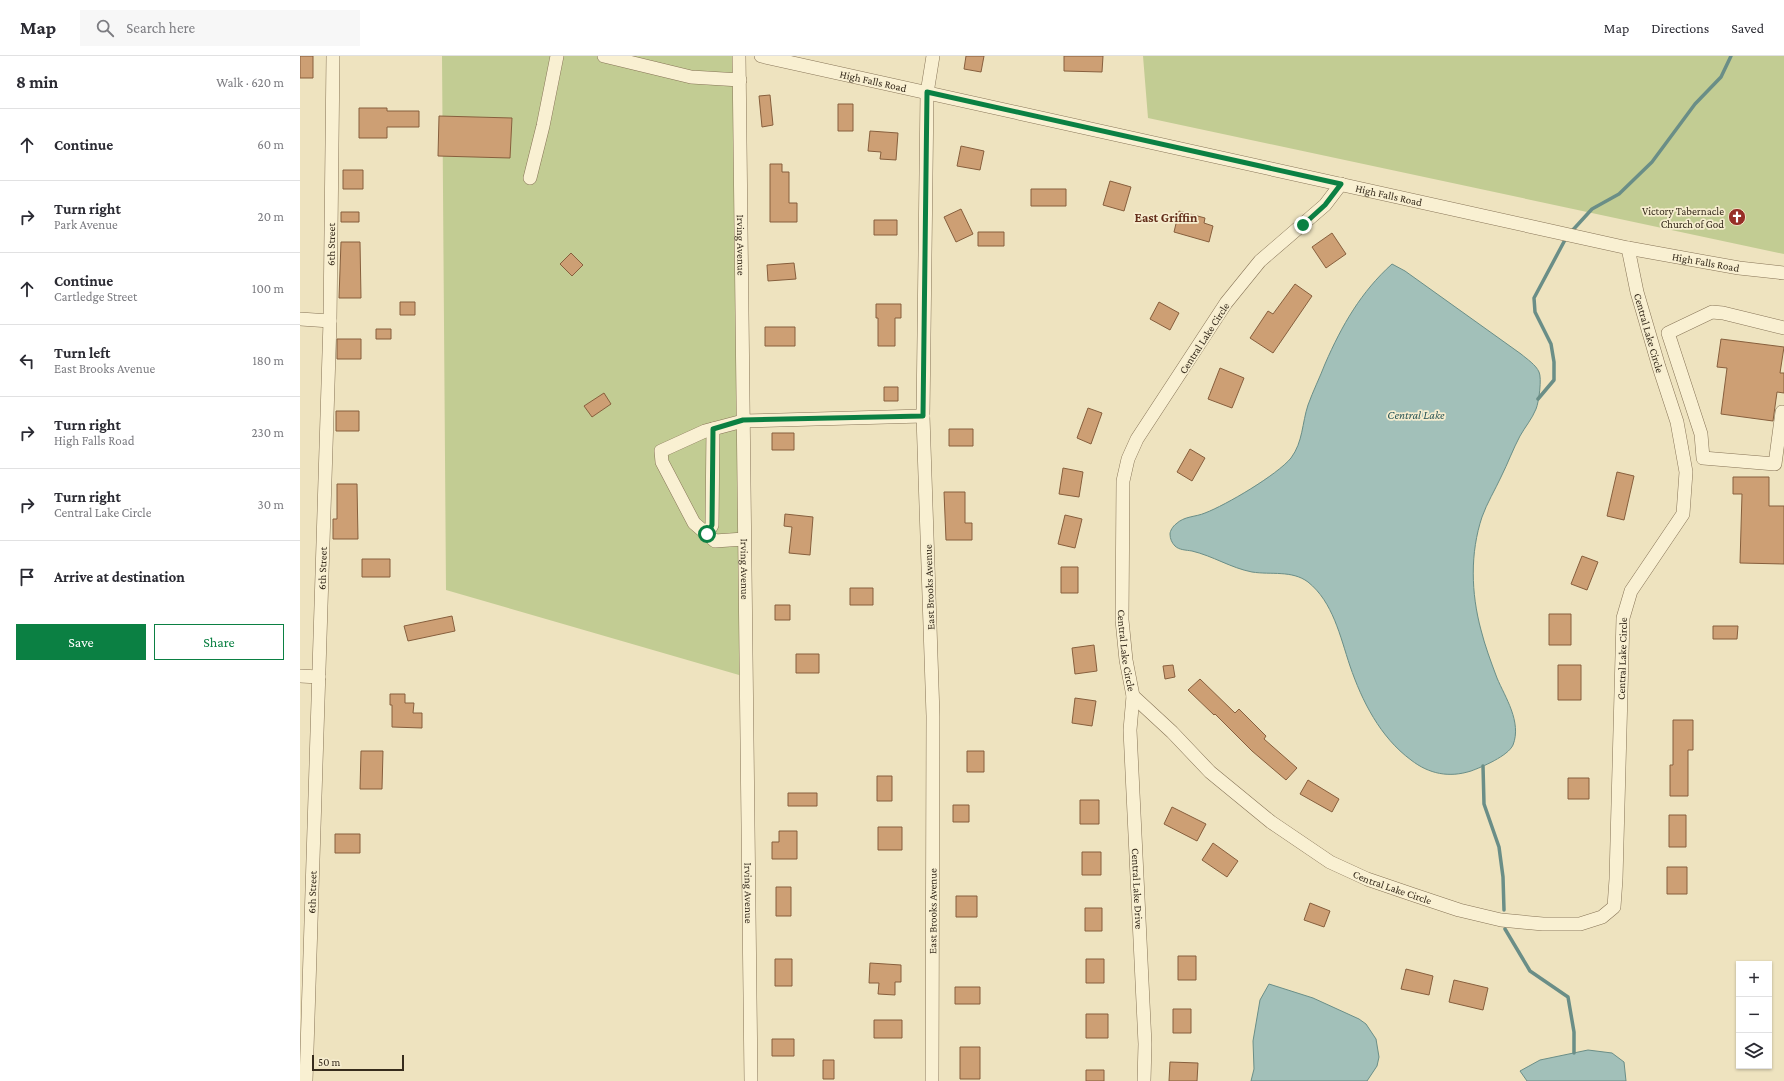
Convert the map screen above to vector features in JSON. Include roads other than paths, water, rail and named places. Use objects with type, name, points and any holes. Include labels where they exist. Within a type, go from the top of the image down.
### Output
[{"type":"street","name":"6th Street","points":[[306,1081],[330,321],[333,56]]},
{"type":"street","points":[[530,178],[543,126],[557,56]]},
{"type":"street","points":[[604,56],[691,77],[740,80]]},
{"type":"street","name":"Irving Avenue","points":[[739,56],[751,1081]]},
{"type":"street","name":"High Falls Road","points":[[761,56],[1628,248],[1740,268],[1784,273]]},
{"type":"street","name":"East Brooks Avenue","points":[[932,1081],[933,716],[923,416],[927,92],[933,56]]},
{"type":"street","name":"Central Lake Circle","points":[[1341,184],[1325,205],[1260,261],[1226,303],[1137,439],[1128,459],[1123,480],[1122,620],[1126,660],[1133,696],[1172,732],[1210,772],[1271,822],[1330,862],[1367,879],[1414,896],[1459,910],[1501,920],[1543,924],[1580,924],[1602,917],[1614,907],[1623,618],[1631,591],[1683,514],[1686,472],[1677,422],[1659,368],[1637,292],[1628,248]]},
{"type":"street","points":[[1703,458],[1701,434],[1668,332],[1712,312],[1723,313],[1784,328]]},
{"type":"street","points":[[300,319],[330,321]]},
{"type":"street","points":[[1684,461],[1703,458],[1775,464],[1782,412]]},
{"type":"street","points":[[744,539],[715,541],[694,523],[662,462],[661,451],[713,429],[743,420],[923,416]]},
{"type":"street","points":[[707,534],[712,525],[713,429]]},
{"type":"street","points":[[300,676],[319,677]]},
{"type":"street","name":"Central Lake Drive","points":[[1133,696],[1130,730],[1145,1044],[1144,1081]]},
{"type":"water","name":"Central Lake","points":[[1392,264],[1405,271],[1521,354],[1536,367],[1540,375],[1540,390],[1536,409],[1517,441],[1482,517],[1475,545],[1473,573],[1475,602],[1483,636],[1490,660],[1508,701],[1514,719],[1515,736],[1513,745],[1506,753],[1488,764],[1463,773],[1447,774],[1425,769],[1411,760],[1390,741],[1373,718],[1360,692],[1330,609],[1317,590],[1308,582],[1302,578],[1288,574],[1259,573],[1244,570],[1200,553],[1181,549],[1174,545],[1170,536],[1172,529],[1179,521],[1205,513],[1238,497],[1275,473],[1291,458],[1298,446],[1310,400],[1338,336],[1353,310],[1371,286]]},
{"type":"water","points":[[1269,984],[1313,998],[1359,1019],[1366,1024],[1376,1039],[1379,1057],[1377,1066],[1367,1081],[1251,1081],[1254,1069],[1253,1041],[1260,1000]]},
{"type":"water","points":[[1588,1050],[1612,1053],[1624,1062],[1626,1081],[1527,1081],[1520,1071],[1540,1060]]},
{"type":"waterway","points":[[1571,232],[1592,209],[1619,194],[1652,162],[1695,104],[1721,77],[1731,56]]},
{"type":"waterway","points":[[1538,399],[1554,380],[1554,362],[1551,344],[1535,312],[1534,298],[1566,238]]},
{"type":"waterway","points":[[1483,766],[1484,804],[1499,847],[1503,877],[1504,910]]},
{"type":"waterway","points":[[1505,929],[1530,971],[1568,997],[1574,1032],[1574,1053]]},
{"type":"place","name":"Victory Tabernacle Church of God","points":[[1737,217]]},
{"type":"district","name":"East Griffin","points":[[1166,217]]}]
